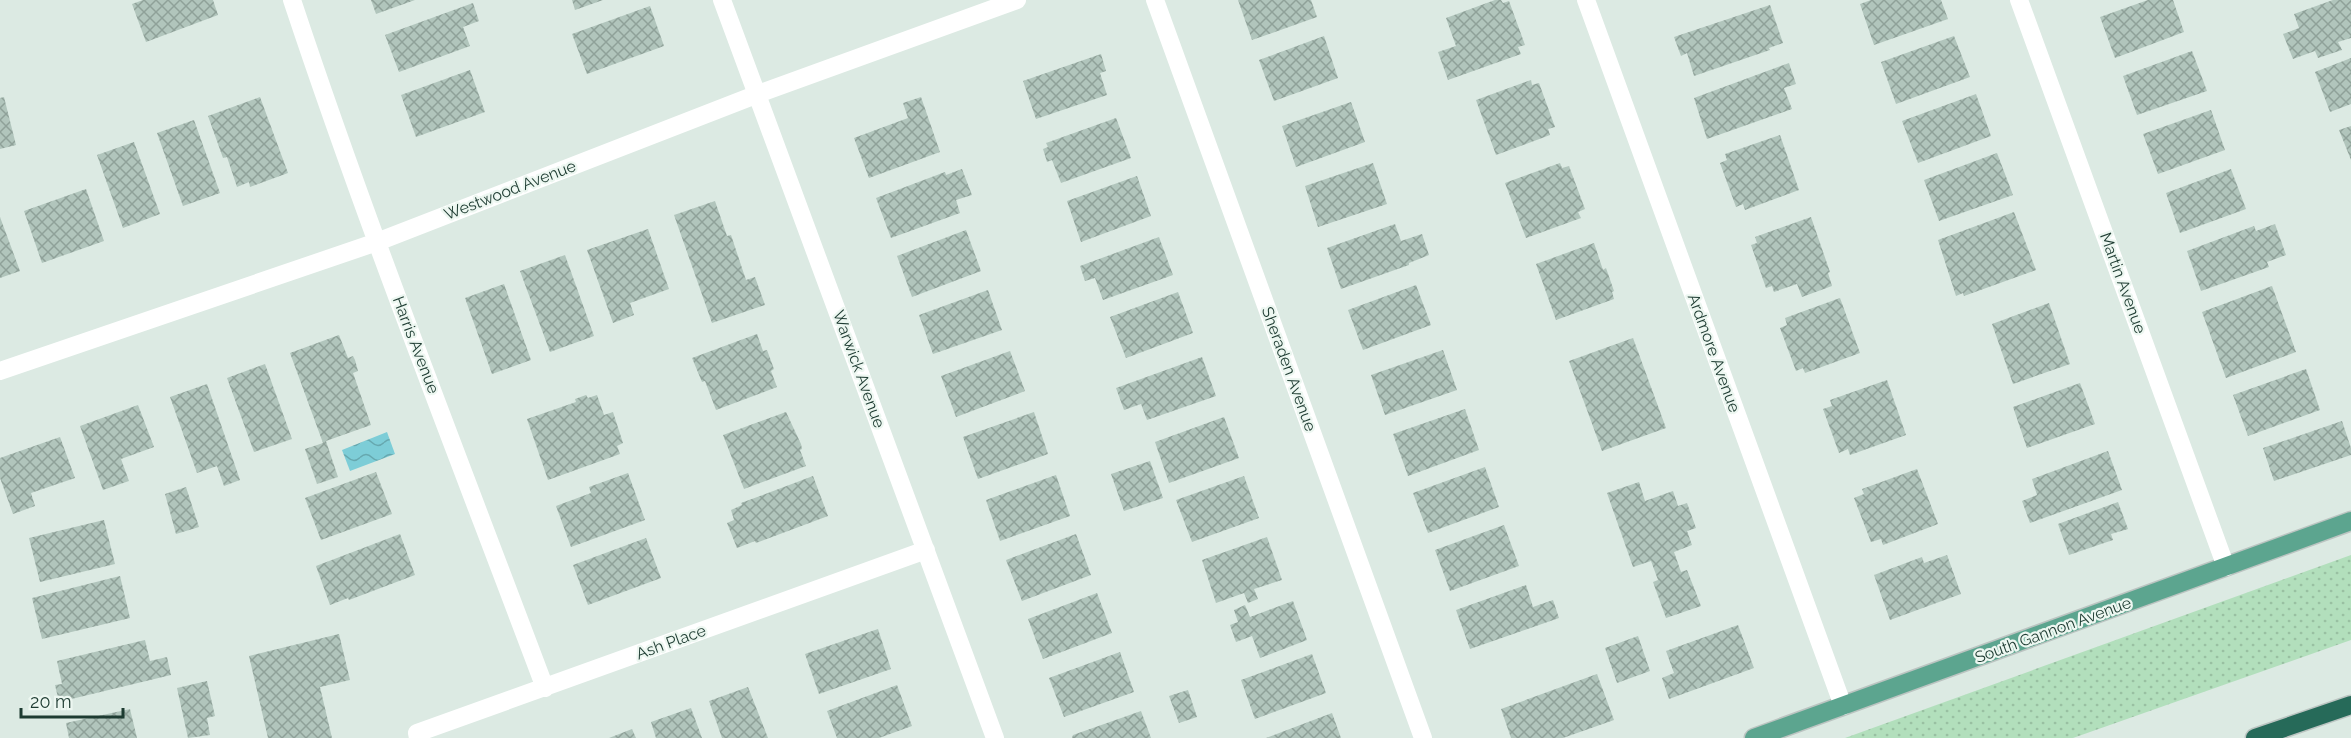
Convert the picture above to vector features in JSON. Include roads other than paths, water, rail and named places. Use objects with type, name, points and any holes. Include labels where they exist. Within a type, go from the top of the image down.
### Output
[{"type":"highway","points":[[2255,738],[2351,705]]},
{"type":"main road","name":"South Gannon Avenue","points":[[1754,738],[2351,521]]},
{"type":"street","name":"Harris Avenue","points":[[292,0],[319,82],[545,688]]},
{"type":"street","name":"Warwick Avenue","points":[[722,0],[995,738]]},
{"type":"street","name":"Westwood Avenue","points":[[0,371],[378,242],[758,94],[1017,0]]},
{"type":"street","name":"Sheraden Avenue","points":[[1155,0],[1423,738]]},
{"type":"street","name":"Ardmore Avenue","points":[[1586,0],[1843,706]]},
{"type":"street","name":"Martin Avenue","points":[[2019,0],[2226,567]]},
{"type":"street","name":"Ash Place","points":[[417,736],[926,550]]},
{"type":"water","points":[[387,432],[395,454],[350,471],[342,450]]}]
